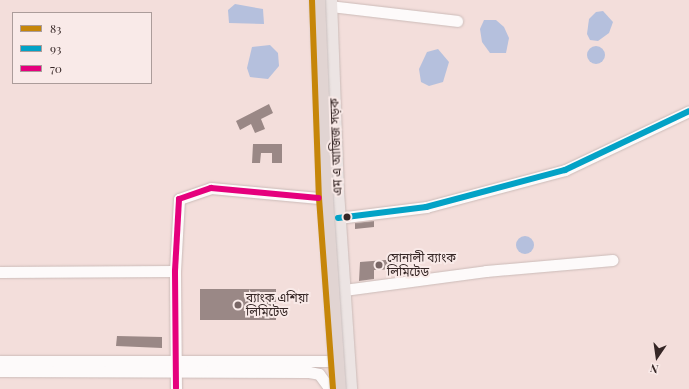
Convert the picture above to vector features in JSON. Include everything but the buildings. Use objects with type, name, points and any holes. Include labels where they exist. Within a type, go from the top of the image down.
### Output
[{"type":"highway","points":[[325,2],[325,200],[338,389]]},
{"type":"highway","points":[[325,2],[332,181],[346,389]]},
{"type":"main road","points":[[312,0],[319,198],[331,389]]},
{"type":"main road","name":"এম এ আজিজ সড়ক","points":[[325,2],[350,389]]},
{"type":"street","points":[[325,2],[457,21]]},
{"type":"street","points":[[338,218],[426,207],[565,170],[689,112]]},
{"type":"street","points":[[176,389],[175,271],[180,199],[211,188],[319,198]]},
{"type":"street","points":[[344,290],[486,271],[613,260]]},
{"type":"street","points":[[0,272],[175,271]]},
{"type":"street","points":[[0,371],[348,360]]},
{"type":"street","points":[[0,361],[175,366],[309,372],[319,374],[331,389]]},
{"type":"water","points":[[235,4],[263,9],[264,24],[229,23],[228,10]]},
{"type":"water","points":[[603,11],[613,22],[609,33],[598,41],[590,40],[587,34],[589,19],[596,12]]},
{"type":"water","points":[[484,20],[496,20],[504,27],[509,38],[506,53],[490,53],[482,42],[480,29]]},
{"type":"water","points":[[270,45],[278,53],[279,66],[268,79],[250,77],[247,68],[252,47]]},
{"type":"water","points":[[596,46],[602,49],[605,55],[602,61],[596,64],[590,61],[587,55],[590,49]]},
{"type":"water","points":[[438,49],[449,62],[443,82],[429,86],[421,82],[419,69],[427,52]]},
{"type":"water","points":[[521,236],[529,236],[534,241],[532,252],[529,254],[521,254],[516,249],[516,241]]},
{"type":"transit line","name":"83","points":[[312,0],[319,198],[333,389]]},
{"type":"transit line","name":"93","points":[[338,218],[426,207],[565,170],[689,111]]},
{"type":"transit line","name":"70","points":[[176,388],[175,271],[179,199],[211,188],[319,198]]},
{"type":"place","name":"সোনালী ব্যাংক লিমিটেড","points":[[379,265]]},
{"type":"place","name":"ব্যাংক এশিয়া লিমিটেড","points":[[238,305]]}]
